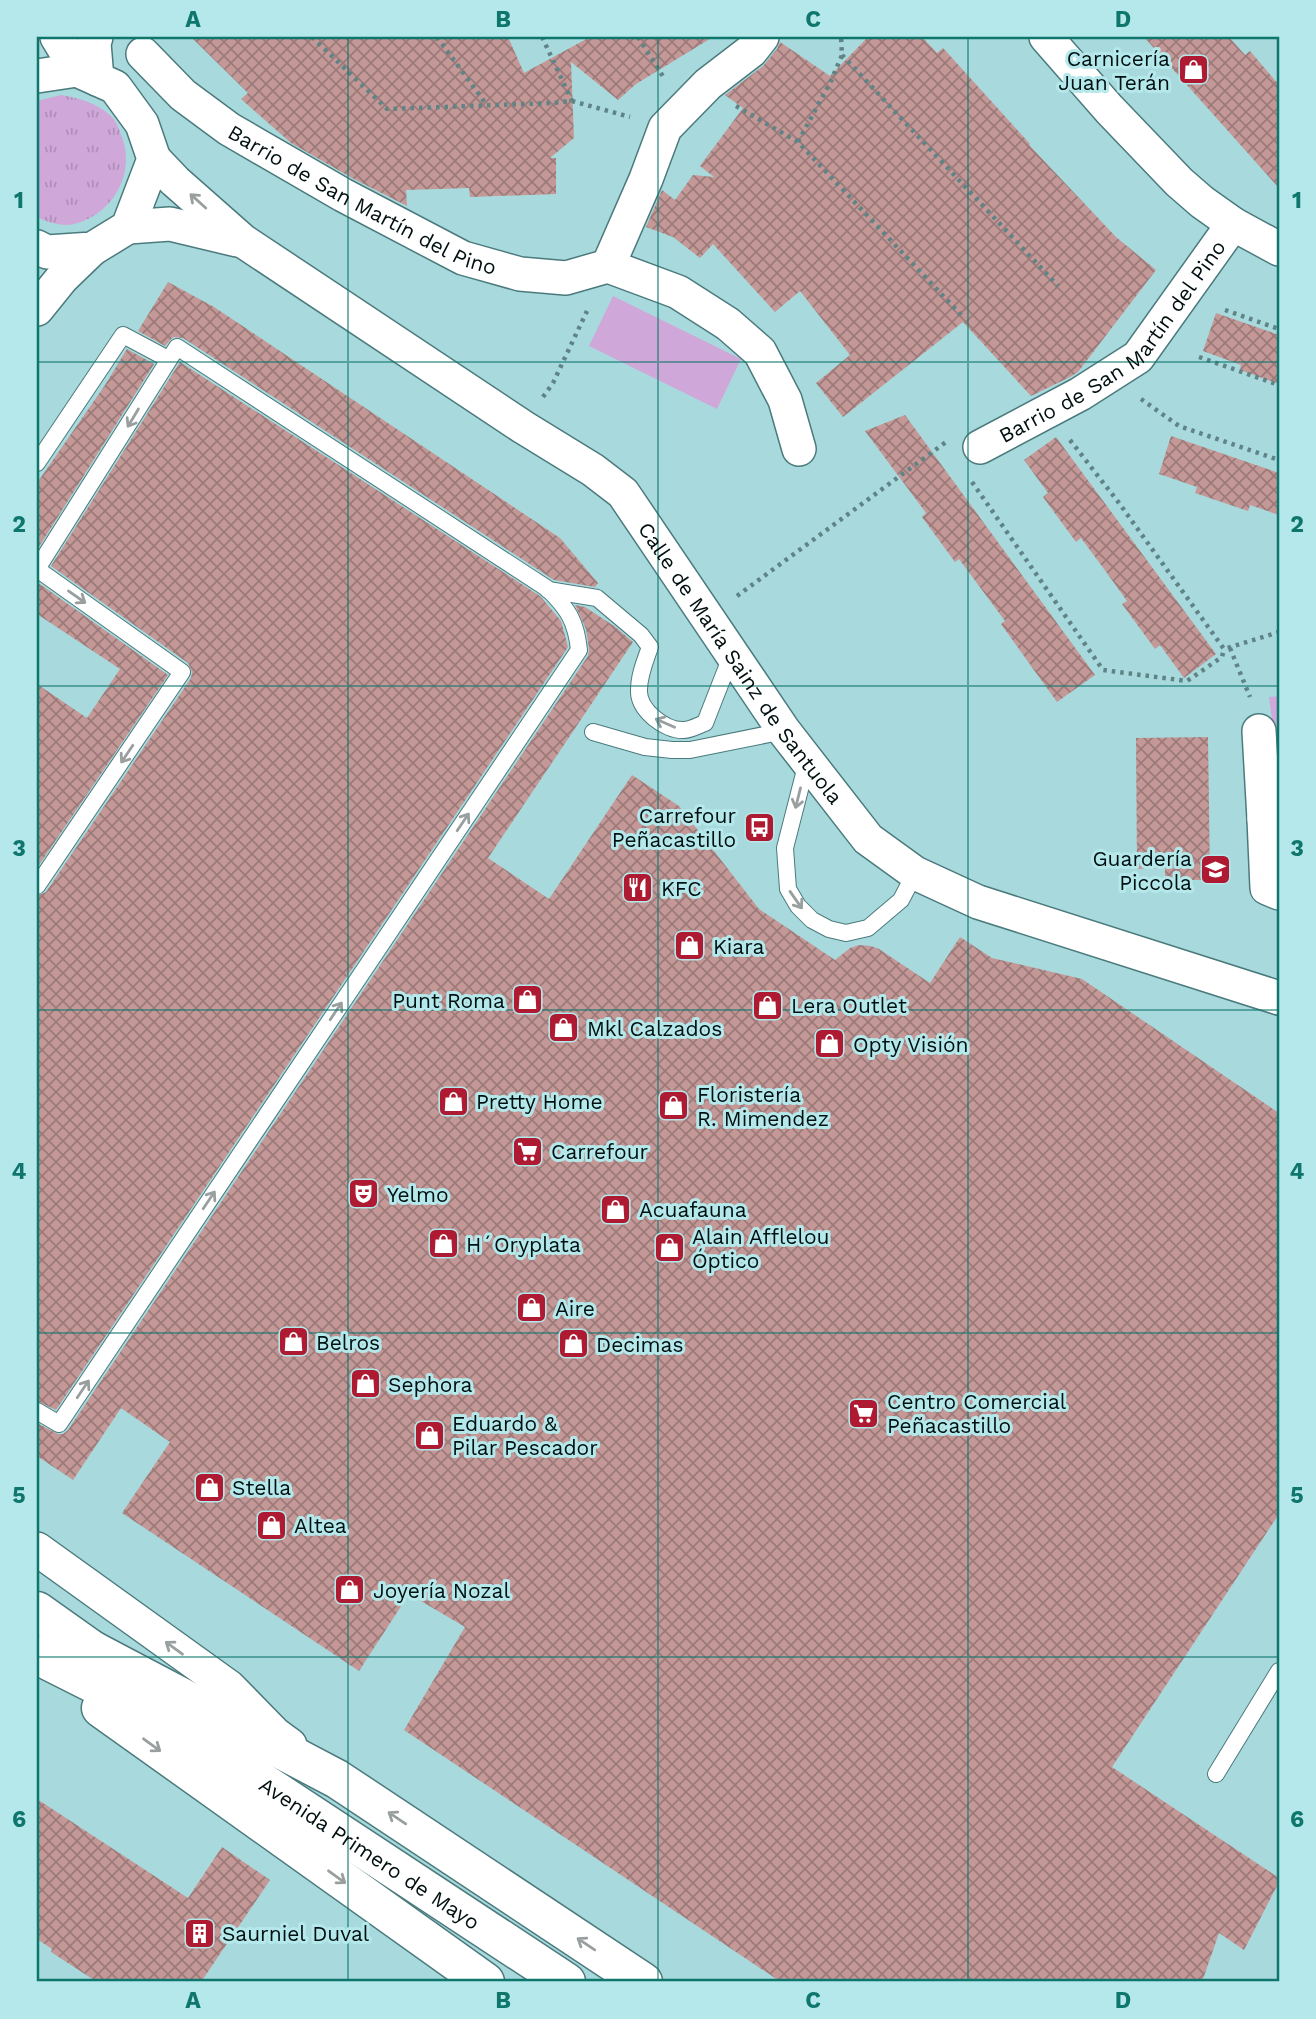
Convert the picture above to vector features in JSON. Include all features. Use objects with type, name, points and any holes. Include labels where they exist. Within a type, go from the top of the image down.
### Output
[{"type":"highway","name":"Avenida Primero de Mayo","points":[[37,1611],[92,1650],[174,1724]]},
{"type":"highway","points":[[92,1650],[338,1779],[643,1982]]},
{"type":"highway","name":"Avenida Primero de Mayo","points":[[37,1655],[174,1724],[566,1982]]},
{"type":"highway","points":[[37,1662],[485,1982]]},
{"type":"street","points":[[57,37],[87,75]]},
{"type":"street","points":[[87,75],[96,37]]},
{"type":"street","points":[[762,37],[751,51],[708,84],[674,118],[608,266],[678,292],[728,324],[760,352],[785,400],[799,449]]},
{"type":"street","points":[[1046,37],[1109,109],[1179,182],[1233,223],[1279,249]]},
{"type":"street","name":"Barrio de San Martín del Pino","points":[[143,54],[183,94],[229,129],[343,195],[463,258],[520,274],[566,278],[608,266]]},
{"type":"street","points":[[37,76],[87,75],[115,87],[142,124],[154,159],[128,227],[92,249],[62,278],[37,309]]},
{"type":"street","name":"Calle de María Sainz de Santuola","points":[[154,159],[243,242],[523,427],[593,470],[623,493],[784,731],[868,839],[915,873],[978,902],[1279,998]]},
{"type":"street","name":"Barrio de San Martín del Pino","points":[[966,458],[1080,394],[1139,357],[1233,223]]},
{"type":"street","name":"Calle de María Sainz de Santuola","points":[[128,227],[170,224],[243,242]]},
{"type":"street","points":[[37,247],[47,252],[92,249]]},
{"type":"street","points":[[1257,719],[1272,819],[1267,888],[1279,892]]},
{"type":"street","points":[[37,1549],[229,1687],[275,1734],[338,1779]]},
{"type":"lane","points":[[37,463],[122,335],[168,359]]},
{"type":"lane","points":[[37,886],[182,671],[37,569],[177,346],[548,590],[564,605],[577,628],[579,650],[59,1424],[37,1411]]},
{"type":"lane","points":[[548,590],[597,598],[641,635],[650,648],[641,673],[638,694],[649,714],[661,725],[685,730],[705,723],[732,654]]},
{"type":"lane","points":[[593,732],[645,747],[690,750],[784,731]]},
{"type":"lane","points":[[808,760],[785,848],[788,890],[812,920],[829,929],[846,933],[868,928],[901,900],[915,873]]},
{"type":"lane","points":[[1216,1774],[1279,1671]]},
{"type":"path","points":[[312,37],[387,109],[572,101],[674,118]]},
{"type":"path","points":[[437,37],[487,104]]},
{"type":"path","points":[[542,37],[572,101]]},
{"type":"path","points":[[639,37],[674,118]]},
{"type":"path","points":[[798,142],[842,55],[841,37]]},
{"type":"path","points":[[842,55],[1058,286]]},
{"type":"path","points":[[708,84],[722,98],[798,142],[962,317]]},
{"type":"path","points":[[523,427],[553,383],[608,266]]},
{"type":"path","points":[[1225,310],[1279,329]]},
{"type":"path","points":[[1199,356],[1279,385]]},
{"type":"path","points":[[1109,376],[1179,426],[1279,460]]},
{"type":"path","points":[[1048,411],[1227,648],[1257,719]]},
{"type":"path","points":[[944,441],[966,458],[1103,670],[1187,681],[1222,657],[1227,648],[1279,632]]},
{"type":"path","points":[[944,441],[966,458]]},
{"type":"path","points":[[708,618],[944,441]]},
{"type":"green space","points":[[61,95],[88,102],[111,116],[118,127],[126,163],[118,190],[110,202],[88,219],[70,225],[55,224],[37,217],[37,101]]},
{"type":"green space","points":[[613,296],[741,359],[717,409],[589,346]]},
{"type":"green space","points":[[1279,696],[1279,771],[1269,697]]},
{"type":"building","points":[[191,37],[508,37],[524,73],[590,37],[713,37],[636,84],[618,100],[571,62],[574,138],[550,158],[556,158],[556,194],[470,197],[469,188],[406,190],[407,206],[291,143],[241,99],[248,93]]},
{"type":"building","points":[[868,37],[922,37],[937,53],[943,48],[1116,237],[1156,270],[1078,372],[1070,377],[1031,396],[963,322],[843,417],[816,383],[850,355],[800,291],[775,312],[713,244],[700,258],[673,237],[646,227],[662,190],[675,200],[693,175],[714,177],[700,166],[743,108],[725,95],[763,66],[780,42],[830,76]]},
{"type":"building","points":[[1144,37],[1229,37],[1245,55],[1250,51],[1279,85],[1279,188]]},
{"type":"building","points":[[168,282],[214,307],[560,538],[598,583],[595,587],[554,580],[183,338],[173,337],[165,346],[138,331]]},
{"type":"building","points":[[1216,313],[1279,335],[1279,384],[1240,370],[1241,365],[1203,351]]},
{"type":"building","points":[[127,349],[154,364],[37,550],[37,483]]},
{"type":"building","points":[[180,362],[540,596],[561,621],[568,647],[56,1410],[37,1401],[37,896],[46,892],[191,678],[192,672],[188,663],[51,566]]},
{"type":"building","points":[[905,415],[1095,675],[1057,702],[1001,624],[1005,621],[959,559],[955,562],[922,517],[926,513],[865,431]]},
{"type":"building","points":[[1171,436],[1279,473],[1279,515],[1250,505],[1248,511],[1195,493],[1197,487],[1159,474]]},
{"type":"building","points":[[1056,437],[1216,654],[1184,678],[1160,645],[1155,649],[1122,604],[1127,601],[1104,569],[1081,538],[1076,542],[1043,497],[1048,493],[1024,460]]},
{"type":"building","points":[[37,582],[168,675],[37,868],[37,684],[87,718],[120,669],[37,614]]},
{"type":"building","name":"Centro Comercial Peñacastillo","points":[[575,605],[585,607],[633,642],[488,858],[549,899],[632,775],[679,806],[759,909],[835,960],[850,948],[859,945],[871,946],[930,983],[960,937],[992,958],[1082,979],[1279,1113],[1279,1514],[1112,1767],[1279,1878],[1244,1950],[1219,1933],[1202,1982],[781,1982],[404,1730],[465,1627],[409,1594],[359,1671],[122,1513],[170,1442],[121,1408],[73,1480],[37,1456],[37,1423],[58,1434],[68,1430],[588,656],[586,629]]},
{"type":"building","points":[[1208,737],[1210,880],[1165,880],[1165,868],[1137,869],[1136,738]]},
{"type":"building","points":[[37,1799],[188,1898],[222,1847],[270,1880],[201,1982],[97,1982],[51,1952],[52,1949],[37,1939]]},
{"type":"place","name":"Carnicería Juan Terán","points":[[1193,70]]},
{"type":"place","name":"Carrefour Peñacastillo","points":[[759,827]]},
{"type":"place","name":"Guardería Piccola","points":[[1215,870]]},
{"type":"place","name":"KFC","points":[[638,888]]},
{"type":"place","name":"Kiara","points":[[690,946]]},
{"type":"place","name":"Punt Roma","points":[[528,1000]]},
{"type":"place","name":"Lera Outlet","points":[[768,1005]]},
{"type":"place","name":"Mkl Calzados","points":[[564,1028]]},
{"type":"place","name":"Opty Visión","points":[[830,1044]]},
{"type":"place","name":"Pretty Home","points":[[453,1101]]},
{"type":"place","name":"Floristería R. Mimendez","points":[[674,1106]]},
{"type":"place","name":"Carrefour","points":[[528,1151]]},
{"type":"place","name":"Yelmo","points":[[364,1194]]},
{"type":"place","name":"Acuafauna","points":[[616,1209]]},
{"type":"place","name":"H´Oryplata","points":[[443,1244]]},
{"type":"place","name":"Alain Afflelou Óptico","points":[[669,1248]]},
{"type":"place","name":"Aire","points":[[532,1308]]},
{"type":"place","name":"Belros","points":[[293,1342]]},
{"type":"place","name":"Decimas","points":[[573,1344]]},
{"type":"place","name":"Sephora","points":[[365,1384]]},
{"type":"place","name":"Centro Comercial Peñacastillo","points":[[864,1413]]},
{"type":"place","name":"Eduardo & Pilar Pescador","points":[[429,1435]]},
{"type":"place","name":"Stella","points":[[209,1487]]},
{"type":"place","name":"Altea","points":[[271,1525]]},
{"type":"place","name":"Joyería Nozal","points":[[350,1590]]},
{"type":"place","name":"Saurniel Duval","points":[[199,1933]]}]
